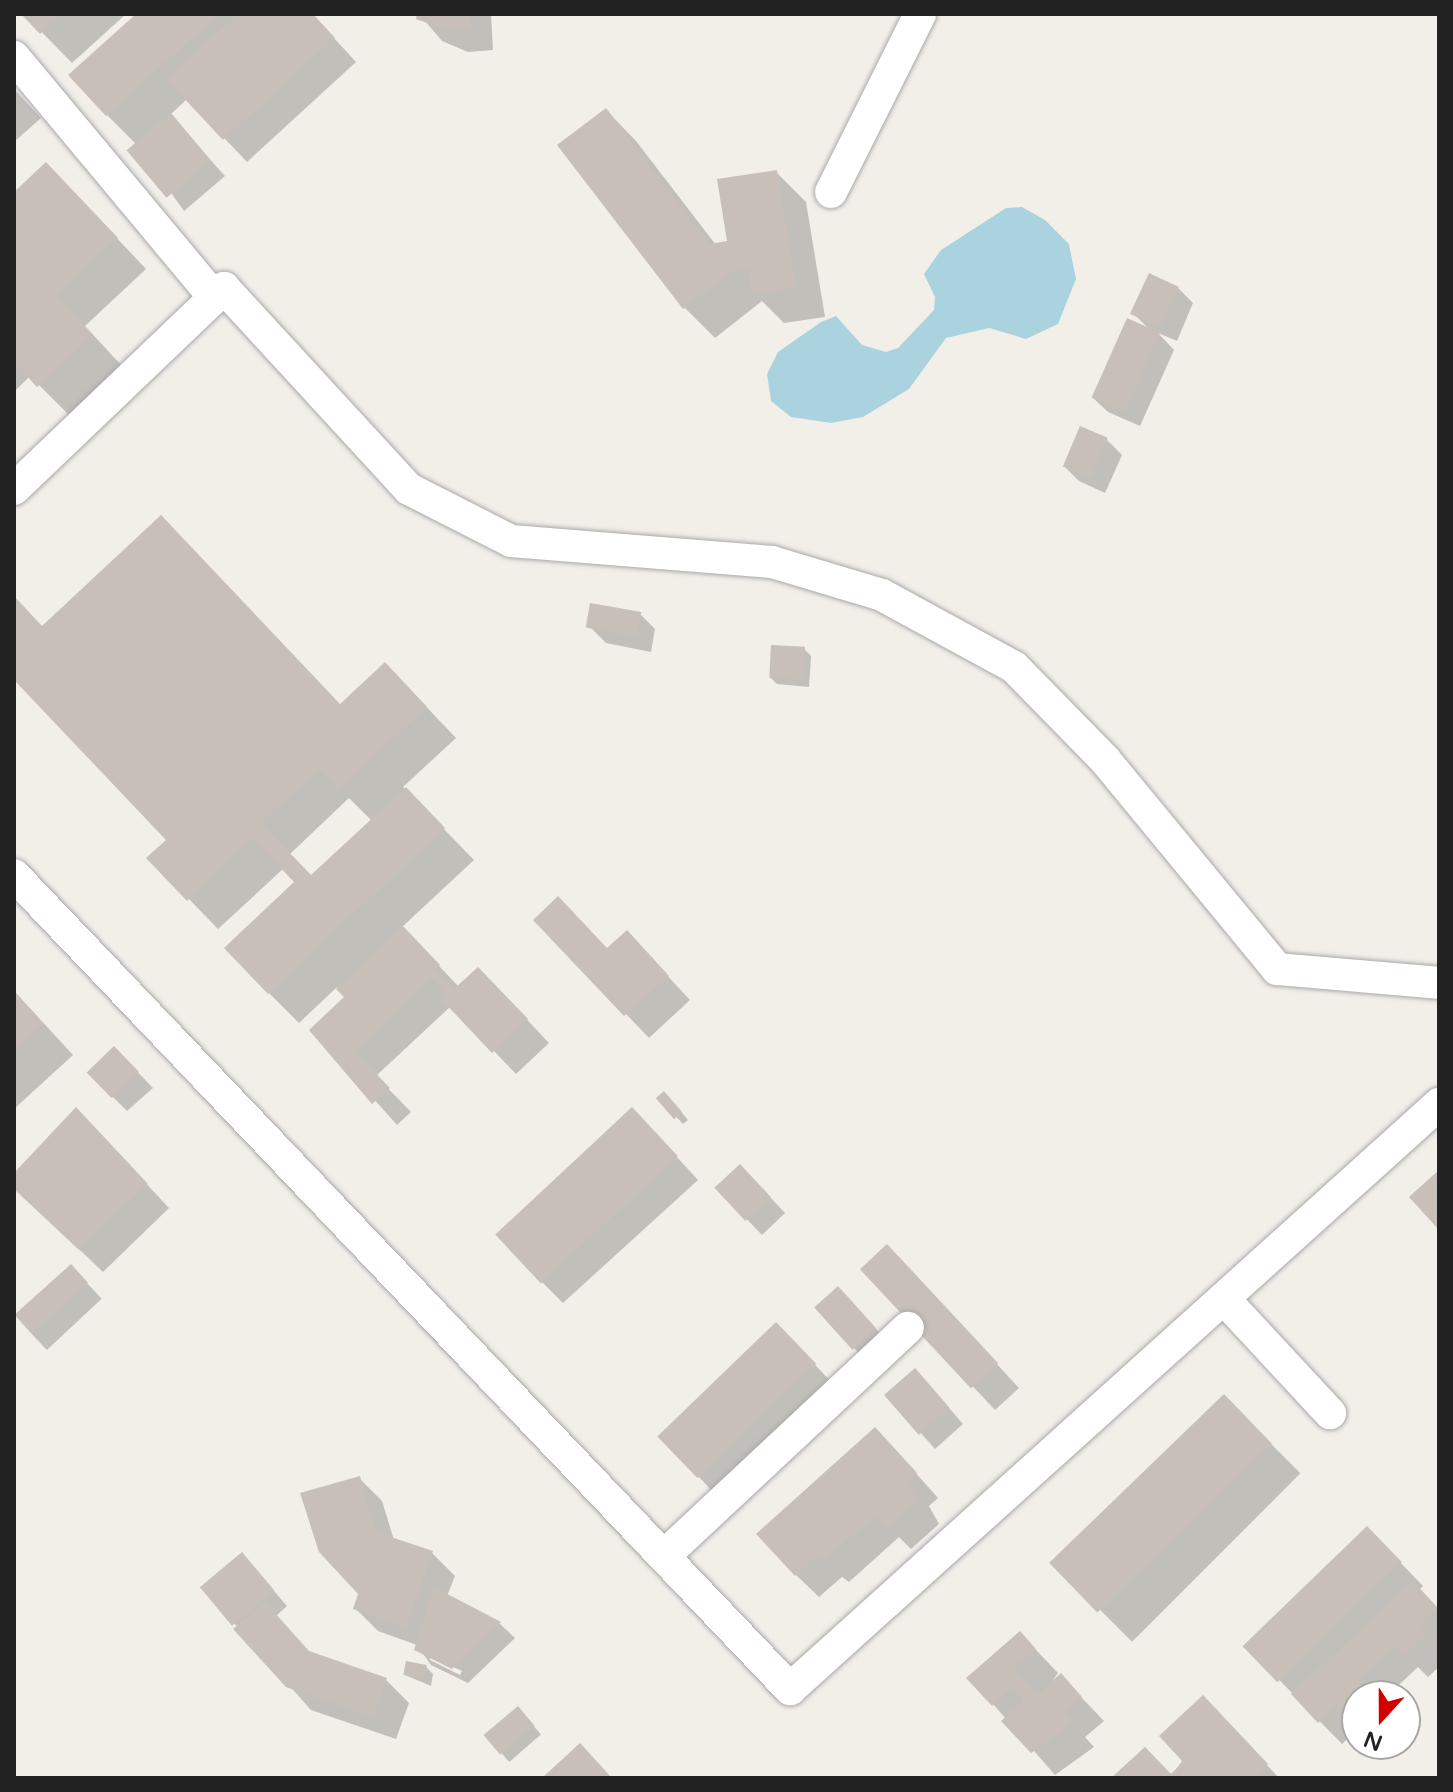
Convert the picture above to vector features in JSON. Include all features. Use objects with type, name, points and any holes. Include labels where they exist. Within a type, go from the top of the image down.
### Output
[{"type":"street","points":[[831,192],[920,14]]},
{"type":"street","points":[[14,57],[214,297]]},
{"type":"street","points":[[16,484],[224,288],[409,489],[511,541],[772,562],[882,595],[1014,667],[1105,760],[1277,969],[1439,983]]},
{"type":"street","points":[[14,875],[790,1689],[1439,1104]]},
{"type":"street","points":[[1224,1299],[1330,1413]]},
{"type":"street","points":[[664,1556],[908,1328]]},
{"type":"water","points":[[1022,207],[1045,220],[1069,244],[1076,279],[1058,324],[1026,339],[989,328],[946,338],[909,389],[863,417],[831,423],[791,417],[771,401],[767,374],[778,352],[821,322],[836,316],[862,345],[886,352],[898,348],[934,310],[935,297],[924,274],[941,250],[1006,208]]},
{"type":"building","points":[[21,14],[63,14],[40,34]]},
{"type":"building","points":[[136,14],[219,14],[106,116],[68,75]]},
{"type":"building","points":[[238,14],[313,14],[335,38],[223,140],[166,79]]},
{"type":"building","points":[[417,14],[470,14],[471,28],[444,29],[416,19]]},
{"type":"building","points":[[606,108],[710,244],[727,241],[717,179],[777,170],[796,287],[752,294],[748,269],[731,272],[683,309],[557,145]]},
{"type":"building","points":[[171,113],[211,160],[166,198],[127,150]]},
{"type":"building","points":[[46,162],[118,238],[56,295],[93,335],[37,387],[14,362],[14,192]]},
{"type":"building","points":[[1149,273],[1179,287],[1160,328],[1130,314]]},
{"type":"building","points":[[1127,318],[1160,333],[1125,412],[1092,397]]},
{"type":"building","points":[[1080,426],[1108,438],[1090,478],[1063,467]]},
{"type":"building","points":[[161,515],[340,704],[385,662],[427,707],[338,790],[318,769],[261,823],[311,875],[406,787],[445,828],[268,994],[224,948],[294,882],[253,839],[187,901],[146,858],[166,840],[14,680],[14,596],[42,626]]},
{"type":"building","points":[[590,603],[641,612],[637,637],[586,628]]},
{"type":"building","points":[[771,645],[805,647],[803,680],[769,678]]},
{"type":"building","points":[[558,896],[607,948],[627,930],[669,976],[624,1016],[533,920]]},
{"type":"building","points":[[403,926],[440,965],[435,970],[454,989],[478,967],[528,1019],[492,1053],[442,1000],[446,994],[432,979],[355,1052],[390,1088],[372,1104],[309,1030],[344,997],[336,989]]},
{"type":"building","points":[[14,991],[44,1024],[14,1052]]},
{"type":"building","points":[[114,1046],[139,1072],[112,1098],[87,1072]]},
{"type":"building","points":[[664,1091],[682,1112],[674,1119],[656,1098]]},
{"type":"building","points":[[76,1107],[148,1184],[79,1250],[14,1189],[14,1173]]},
{"type":"building","points":[[632,1107],[678,1156],[541,1284],[495,1235]]},
{"type":"building","points":[[740,1164],[771,1197],[745,1221],[714,1188]]},
{"type":"building","points":[[1439,1170],[1439,1230],[1409,1197]]},
{"type":"building","points":[[887,1244],[998,1363],[971,1388],[860,1269]]},
{"type":"building","points":[[71,1264],[88,1283],[31,1333],[15,1315]]},
{"type":"building","points":[[838,1286],[876,1328],[852,1350],[814,1307]]},
{"type":"building","points":[[776,1322],[816,1364],[698,1478],[657,1437]]},
{"type":"building","points":[[915,1368],[950,1408],[919,1435],[884,1395]]},
{"type":"building","points":[[1224,1394],[1272,1444],[1097,1612],[1049,1563]]},
{"type":"building","points":[[875,1427],[917,1473],[908,1482],[918,1500],[887,1528],[876,1515],[825,1560],[818,1555],[795,1576],[756,1534]]},
{"type":"building","points":[[360,1476],[376,1532],[433,1551],[406,1628],[353,1609],[358,1594],[319,1552],[300,1493]]},
{"type":"building","points":[[1367,1526],[1402,1562],[1277,1682],[1243,1646]]},
{"type":"building","points":[[242,1552],[274,1590],[232,1626],[200,1587]]},
{"type":"building","points":[[1413,1581],[1438,1608],[1420,1624],[1428,1633],[1404,1656],[1394,1646],[1359,1680],[1341,1680],[1341,1707],[1338,1704],[1318,1723],[1291,1694]]},
{"type":"building","points":[[434,1587],[501,1622],[452,1669],[414,1650]]},
{"type":"building","points":[[265,1602],[309,1651],[387,1678],[373,1717],[286,1687],[233,1629]]},
{"type":"building","points":[[1020,1631],[1036,1649],[1014,1669],[1037,1695],[1061,1673],[1082,1697],[1064,1713],[1073,1723],[1031,1753],[1001,1721],[1024,1700],[1012,1688],[992,1706],[966,1678]]},
{"type":"building","points":[[406,1661],[427,1665],[424,1679],[403,1675]]},
{"type":"building","points":[[1203,1695],[1268,1764],[1253,1778],[1111,1778],[1145,1747],[1171,1774],[1183,1762],[1159,1736]]},
{"type":"building","points":[[518,1706],[535,1726],[500,1755],[484,1735]]},
{"type":"building","points":[[580,1743],[612,1778],[542,1778]]}]
